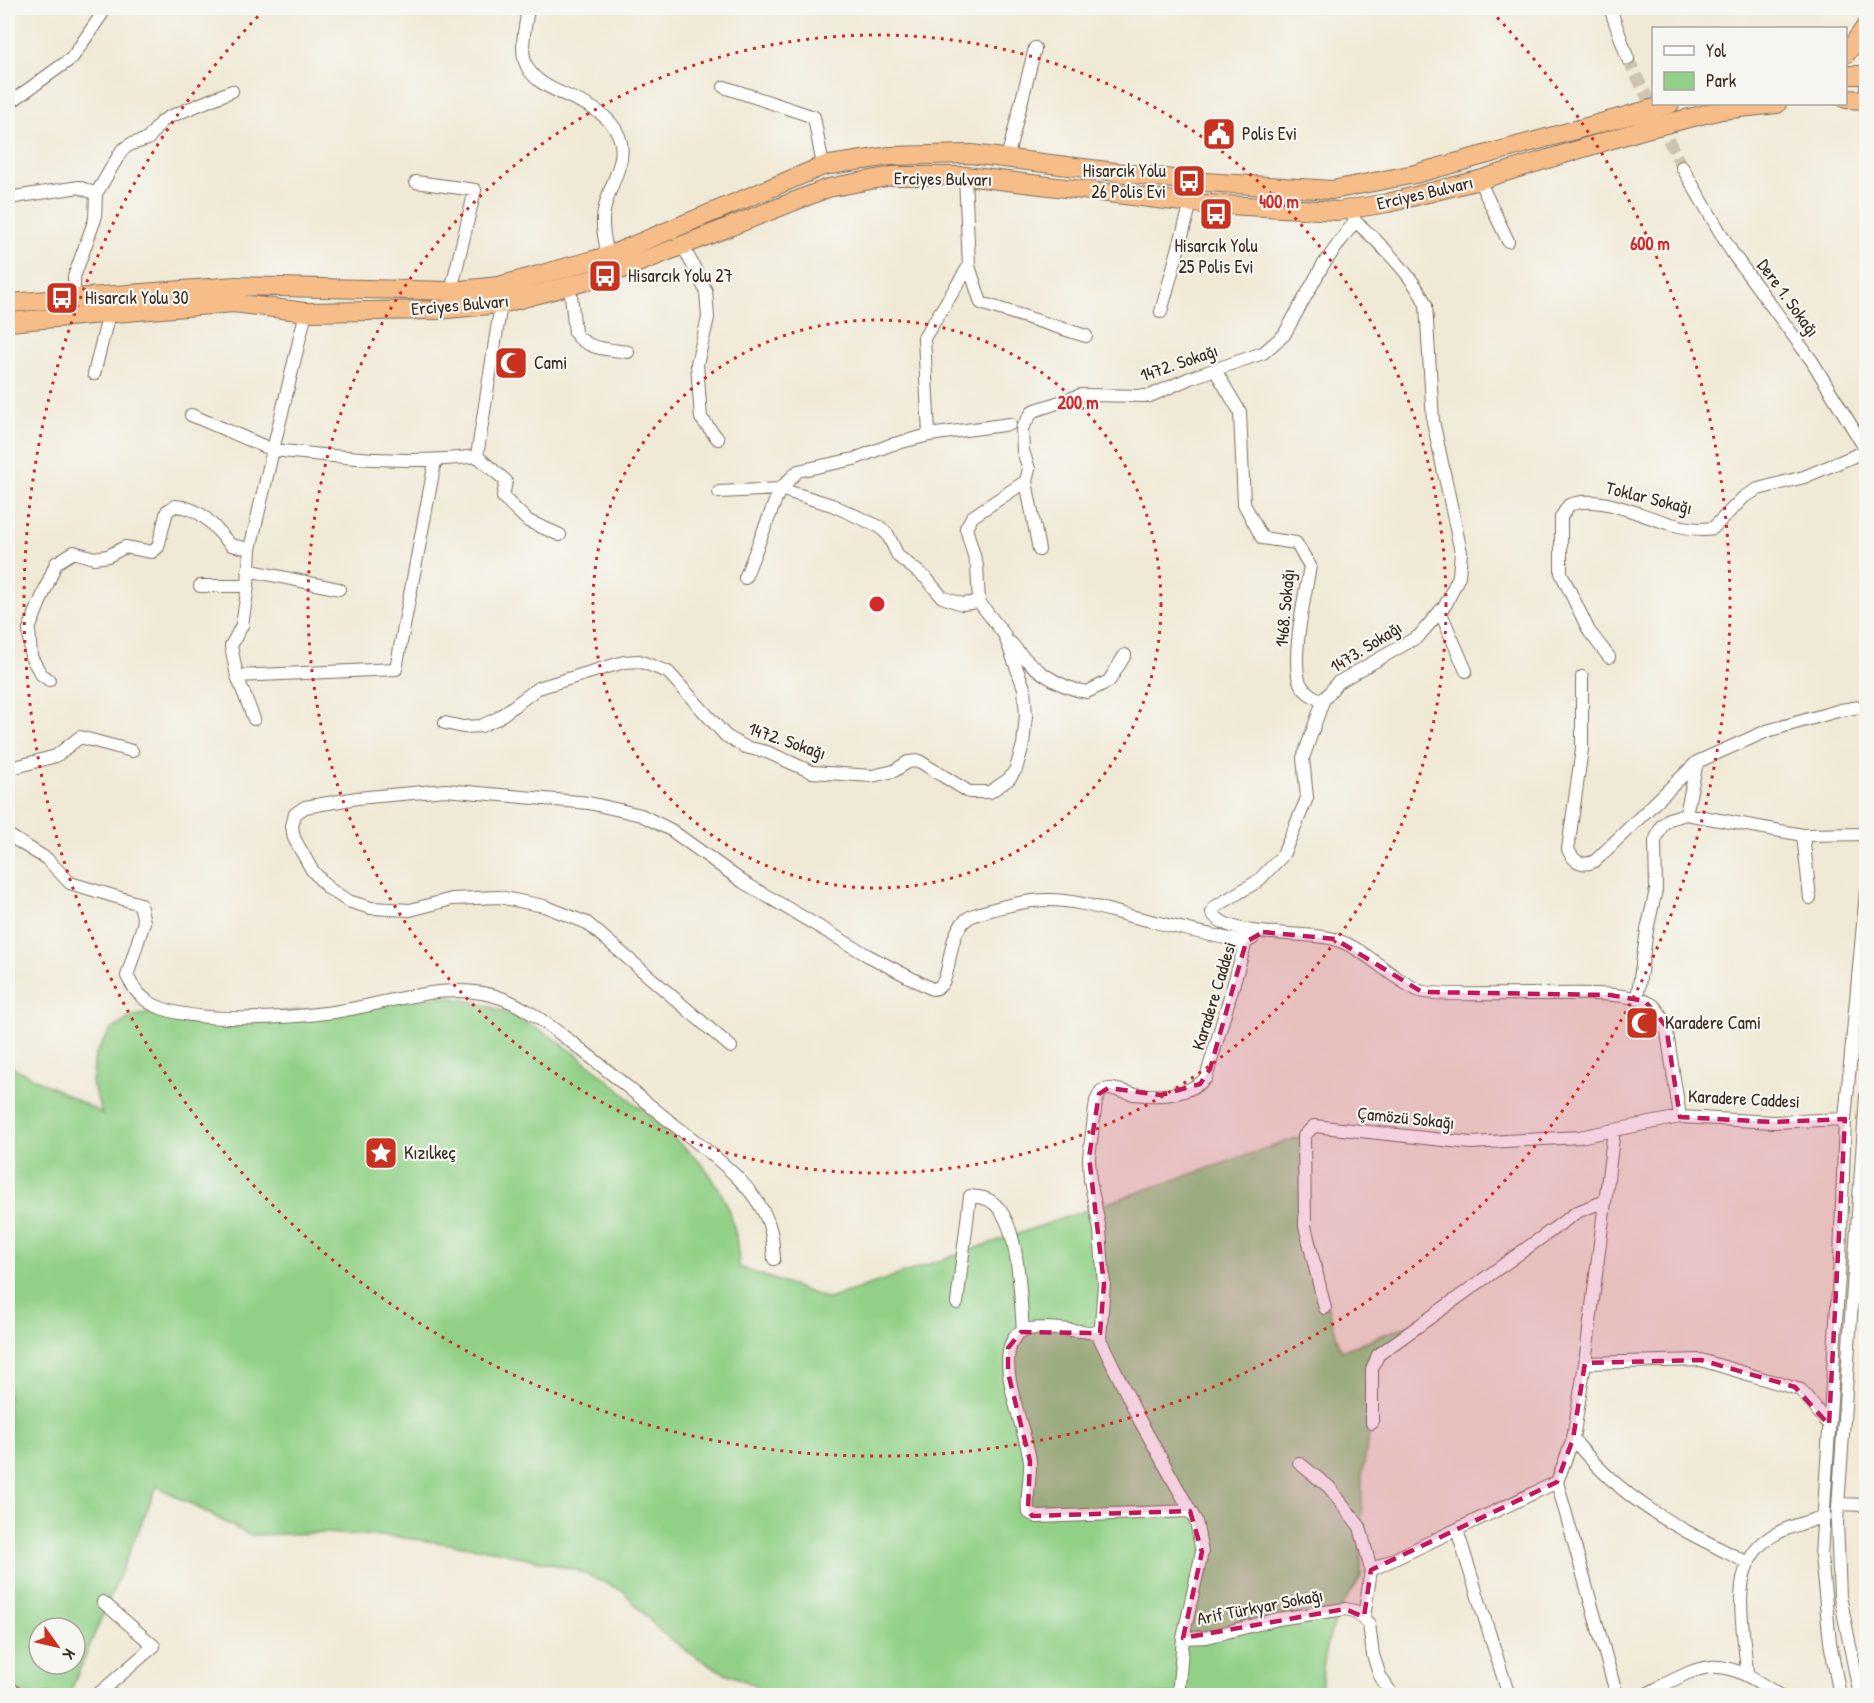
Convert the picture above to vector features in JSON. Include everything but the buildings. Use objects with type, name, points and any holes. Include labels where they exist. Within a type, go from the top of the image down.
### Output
[{"type":"highway","points":[[1847,51],[1866,26]]},
{"type":"highway","points":[[1847,75],[1866,76]]},
{"type":"highway","points":[[1847,99],[1866,100]]},
{"type":"highway","name":"Erciyes Bulvarı","points":[[8,303],[236,286],[451,291],[499,286],[608,256],[822,166],[890,156],[951,153],[1189,181],[1332,190],[1415,174],[1666,105]]},
{"type":"highway","name":"Erciyes Bulvarı","points":[[8,322],[233,303],[306,312],[436,310],[501,304],[605,276],[828,188],[892,176],[965,176],[1191,203],[1338,211],[1353,215],[1388,203],[1479,180],[1646,129],[1721,110],[1768,105]]},
{"type":"street","points":[[8,104],[72,58],[106,8]]},
{"type":"street","points":[[528,8],[523,49],[530,72],[539,80],[593,107],[612,123],[620,139],[622,156],[604,211],[603,233],[608,256]]},
{"type":"street","points":[[1610,8],[1628,59]]},
{"type":"street","points":[[1007,159],[1035,48]]},
{"type":"street","points":[[1866,76],[1866,100]]},
{"type":"street","points":[[724,87],[814,117],[822,166]]},
{"type":"street","points":[[74,297],[74,277],[95,219],[96,194],[126,146],[148,139],[160,122],[169,117],[232,91]]},
{"type":"street","name":"Dere 1. Sokağı","points":[[1682,167],[1733,254],[1863,435],[1866,450]]},
{"type":"street","points":[[965,176],[969,266],[981,303],[1086,336]]},
{"type":"street","points":[[1479,180],[1508,241]]},
{"type":"street","points":[[416,182],[475,190],[451,291]]},
{"type":"street","points":[[8,198],[79,187],[96,194]]},
{"type":"street","points":[[1161,312],[1191,203]]},
{"type":"street","name":"1472. Sokağı","points":[[1039,550],[1026,481],[1029,469],[1023,451],[1022,428],[1033,411],[1081,395],[1150,396],[1263,353],[1284,335],[1353,215]]},
{"type":"street","name":"1473. Sokağı","points":[[1263,932],[1226,924],[1214,917],[1212,911],[1258,881],[1283,855],[1307,798],[1303,758],[1323,701],[1337,683],[1419,636],[1446,604],[1459,576],[1461,552],[1433,421],[1426,305],[1420,291],[1353,215]]},
{"type":"street","points":[[683,246],[706,291],[708,318],[697,364],[701,418],[718,439]]},
{"type":"street","points":[[929,435],[924,338],[969,266]]},
{"type":"street","points":[[570,285],[575,333],[579,338],[590,346],[628,352]]},
{"type":"street","points":[[477,456],[501,304]]},
{"type":"street","points":[[254,719],[237,676],[231,646],[242,626],[248,586],[250,549],[306,312]]},
{"type":"street","points":[[94,374],[109,313]]},
{"type":"street","name":"1468. Sokağı","points":[[1215,370],[1240,412],[1244,504],[1262,538],[1296,543],[1310,566],[1299,635],[1299,680],[1304,690],[1323,701]]},
{"type":"street","points":[[191,415],[273,450],[378,461],[435,462],[477,456],[506,481],[502,497],[528,521],[560,535]]},
{"type":"street","points":[[745,578],[780,489],[798,471],[855,459],[890,445],[929,435],[1010,424]]},
{"type":"street","name":"Toklar Sokağı","points":[[1609,657],[1589,631],[1561,573],[1561,517],[1565,508],[1573,504],[1605,504],[1656,521],[1713,528],[1744,497],[1758,489],[1804,477],[1866,450]]},
{"type":"street","points":[[237,676],[396,669],[435,462]]},
{"type":"street","points":[[719,492],[780,489],[832,505],[880,528],[888,535],[898,556],[927,579],[942,597],[962,604],[979,602],[977,566],[967,532],[967,524],[972,517],[1026,481]]},
{"type":"street","points":[[49,680],[41,674],[31,657],[29,629],[50,573],[56,563],[65,557],[79,552],[101,558],[125,547],[152,552],[158,547],[167,511],[175,506],[198,511],[219,529],[231,545],[250,549]]},
{"type":"street","points":[[248,570],[339,589]]},
{"type":"street","points":[[200,586],[248,586]]},
{"type":"street","name":"1472. Sokağı","points":[[445,723],[463,727],[481,726],[498,718],[538,688],[624,662],[639,661],[654,664],[668,672],[726,736],[745,747],[767,752],[786,762],[825,774],[884,775],[908,762],[919,761],[969,792],[980,794],[1000,787],[1016,769],[1023,745],[1026,716],[1024,688],[1004,634],[979,602]]},
{"type":"street","points":[[1440,611],[1466,671]]},
{"type":"street","points":[[1004,634],[1025,661],[1043,674],[1080,691],[1094,690],[1109,681],[1125,655]]},
{"type":"street","points":[[1582,677],[1582,749],[1568,849],[1574,860],[1584,864],[1595,861],[1697,762],[1767,731],[1841,710],[1866,706]]},
{"type":"street","points":[[8,769],[56,756],[80,737],[132,751]]},
{"type":"street","points":[[1686,814],[1697,762]]},
{"type":"street","points":[[731,1047],[587,923],[544,906],[499,897],[452,899],[410,910],[371,908],[348,901],[328,888],[312,870],[294,838],[291,826],[295,814],[305,807],[357,798],[446,790],[589,803],[641,815],[671,830],[743,882],[932,989],[940,988],[946,981],[951,944],[963,922],[973,915],[1013,905],[1049,900],[1084,904],[1246,942]]},
{"type":"street","points":[[1637,999],[1647,930],[1656,890],[1655,841],[1662,825],[1669,819],[1686,814],[1803,835],[1866,834]]},
{"type":"street","points":[[8,834],[47,859],[70,884],[140,904],[144,922],[127,976],[135,990],[152,1005],[173,1013],[212,1017],[295,1015],[334,1012],[429,993],[467,991],[504,999],[538,1017],[603,1065],[722,1163],[759,1204],[771,1231],[774,1259]]},
{"type":"street","points":[[1803,835],[1810,898]]},
{"type":"street","points":[[1840,1695],[1824,1594],[1821,1556],[1840,1259],[1845,1119],[1866,892]]},
{"type":"street","name":"Karadere Caddesi","points":[[1178,1695],[1183,1638],[1202,1552],[1196,1521],[1139,1419],[1100,1339],[1104,1284],[1100,1230],[1090,1168],[1097,1097],[1108,1088],[1135,1094],[1161,1095],[1192,1089],[1200,1084],[1210,1069],[1246,942],[1263,932],[1301,933],[1335,939],[1371,958],[1422,992],[1610,995],[1637,999],[1655,1007],[1662,1015],[1680,1117],[1773,1122],[1845,1119]]},
{"type":"street","points":[[1860,1695],[1840,1596],[1838,1504],[1860,1297],[1866,1096]]},
{"type":"street","name":"Çamözü Sokağı","points":[[1324,1308],[1304,1214],[1304,1136],[1311,1127],[1471,1143],[1579,1137],[1680,1117]]},
{"type":"street","points":[[1614,1130],[1585,1363],[1573,1439],[1557,1482],[1617,1695]]},
{"type":"street","points":[[957,1302],[970,1196],[984,1198],[994,1203],[1011,1229],[1023,1331]]},
{"type":"street","points":[[1372,1423],[1372,1369],[1378,1355],[1577,1212],[1605,1201]]},
{"type":"street","points":[[1100,1333],[1023,1331],[1016,1336],[1008,1348],[1008,1373],[1030,1461],[1028,1509],[1030,1514],[1037,1517],[1190,1511]]},
{"type":"street","points":[[1585,1363],[1701,1360],[1770,1383],[1795,1387],[1805,1395],[1829,1425]]},
{"type":"street","points":[[1573,1439],[1605,1476],[1637,1503],[1748,1563]]},
{"type":"street","points":[[1299,1463],[1329,1487],[1360,1527],[1371,1570],[1364,1617],[1372,1633],[1373,1655],[1380,1676],[1393,1695]]},
{"type":"street","points":[[1371,1570],[1557,1482]]},
{"type":"street","points":[[1838,1504],[1866,1505]]},
{"type":"street","points":[[1748,1673],[1741,1586],[1748,1563],[1765,1541],[1780,1532],[1825,1516]]},
{"type":"street","points":[[1457,1530],[1509,1695]]},
{"type":"street","points":[[98,1694],[154,1646],[103,1602]]},
{"type":"street","name":"Arif Türkyar Sokağı","points":[[1183,1638],[1207,1637],[1278,1619],[1345,1609],[1364,1617]]},
{"type":"street","points":[[1643,1695],[1692,1670],[1712,1666],[1732,1668],[1748,1673],[1779,1695]]},
{"type":"street","points":[[8,1686],[20,1695]]},
{"type":"street","points":[[98,1694],[116,1695]]},
{"type":"highlighted area","points":[[1263,932],[1335,939],[1422,992],[1610,995],[1645,1001],[1666,1026],[1680,1117],[1773,1122],[1845,1119],[1829,1425],[1795,1387],[1701,1360],[1585,1363],[1573,1439],[1557,1482],[1371,1570],[1364,1617],[1345,1609],[1183,1638],[1202,1552],[1190,1511],[1032,1516],[1028,1509],[1030,1461],[1008,1373],[1008,1348],[1021,1332],[1100,1333],[1104,1284],[1089,1157],[1099,1094],[1108,1088],[1161,1095],[1200,1084],[1210,1069],[1246,942]]},
{"type":"green space","points":[[439,996],[478,1003],[513,1016],[546,1033],[576,1054],[606,1078],[703,1166],[713,1178],[727,1205],[736,1235],[739,1267],[828,1299],[1302,1136],[1300,1215],[1341,1351],[1422,1320],[1367,1374],[1365,1379],[1369,1437],[1362,1474],[1361,1577],[1343,1604],[1330,1634],[1323,1666],[1321,1695],[759,1695],[755,1685],[721,1671],[690,1653],[660,1631],[623,1591],[576,1570],[499,1551],[399,1537],[324,1533],[249,1535],[157,1486],[87,1652],[87,1616],[27,1616],[27,1676],[77,1676],[69,1695],[8,1695],[8,1065],[102,1113],[92,1083],[95,1055],[110,1031],[132,1016],[159,1012],[203,1020]]},
{"type":"tunnel","points":[[1628,59],[1682,167]]},
{"type":"place","name":"Polis Evi","points":[[1219,134]]},
{"type":"place","name":"Hisarcık Yolu 26 Polis Evi","points":[[1189,181]]},
{"type":"place","name":"Hisarcık Yolu 25 Polis Evi","points":[[1216,214]]},
{"type":"place","name":"Hisarcık Yolu 27","points":[[605,276]]},
{"type":"place","name":"Hisarcık Yolu 30","points":[[62,298]]},
{"type":"place","name":"Cami","points":[[511,363]]},
{"type":"place","name":"Karadere Cami","points":[[1642,1023]]},
{"type":"place","name":"Kızılkeç","points":[[381,1153]]}]
